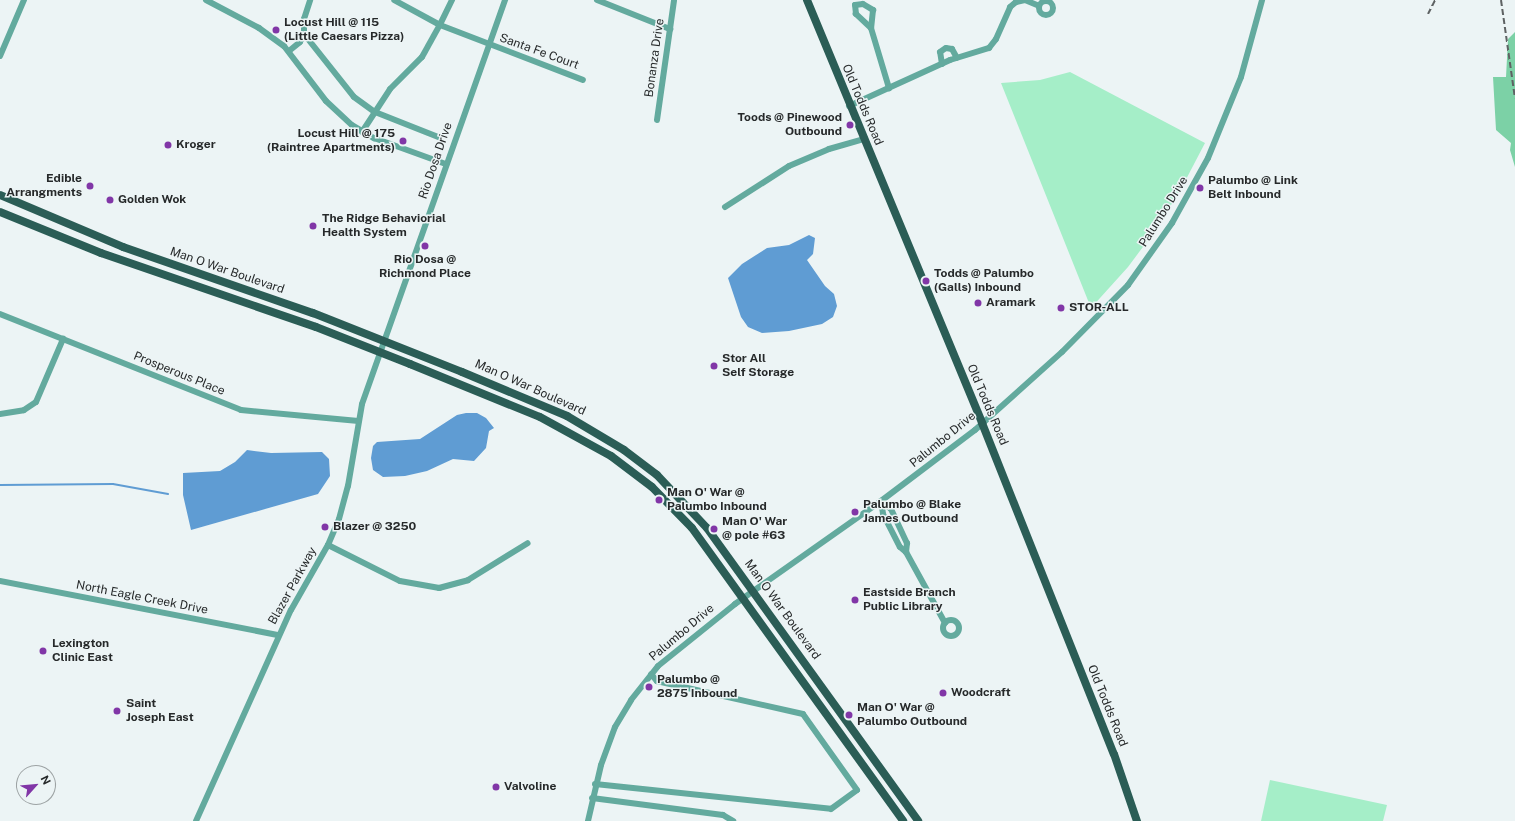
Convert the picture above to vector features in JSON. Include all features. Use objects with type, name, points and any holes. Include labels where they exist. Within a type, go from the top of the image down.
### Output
[{"type":"main road","name":"Old Todds Road","points":[[807,0],[849,106],[982,423],[1111,747],[1138,821]]},
{"type":"main road","name":"Man O War Boulevard","points":[[0,195],[123,247],[384,340],[548,407],[589,428],[624,450],[681,498],[710,532],[918,821]]},
{"type":"main road","name":"Man O War Boulevard","points":[[0,212],[101,253],[381,352],[540,417],[611,456],[652,487],[672,506],[703,542],[903,821]]},
{"type":"street","points":[[1,53],[24,0]]},
{"type":"street","points":[[206,0],[259,28],[289,51],[335,111],[362,132],[446,164]]},
{"type":"street","points":[[289,51],[300,42],[304,34],[304,19],[310,0]]},
{"type":"street","name":"Santa Fe Court","points":[[394,0],[440,26],[488,46],[583,80]]},
{"type":"street","points":[[362,132],[390,89],[422,57],[440,26],[452,0]]},
{"type":"street","name":"Rio Dosa Drive","points":[[381,352],[505,0]]},
{"type":"street","points":[[596,0],[670,30]]},
{"type":"street","name":"Bonanza Drive","points":[[657,120],[674,0]]},
{"type":"street","points":[[849,106],[942,64],[982,51],[992,45],[1010,3],[1025,0],[1039,6]]},
{"type":"street","name":"Palumbo Drive","points":[[588,821],[595,784],[615,727],[631,700],[651,674],[665,659],[753,590],[881,502],[982,423],[1097,319],[1128,285],[1168,229],[1196,183],[1229,110],[1262,0]]},
{"type":"street","points":[[871,28],[889,88]]},
{"type":"street","points":[[304,34],[354,97],[375,112],[438,137]]},
{"type":"street","points":[[942,64],[940,55],[946,48],[952,49],[957,58]]},
{"type":"street","points":[[725,207],[789,166],[829,149],[863,139]]},
{"type":"street","name":"Prosperous Place","points":[[0,314],[241,410],[358,422]]},
{"type":"street","points":[[0,414],[24,410],[36,402],[63,339]]},
{"type":"street","name":"Blazer Parkway","points":[[196,821],[279,635],[328,545],[346,497],[358,422],[381,352]]},
{"type":"street","points":[[881,502],[894,516],[907,543],[906,552],[945,623]]},
{"type":"street","points":[[328,545],[400,581],[439,588],[463,582],[528,543]]},
{"type":"street","name":"North Eagle Creek Drive","points":[[0,581],[279,635]]},
{"type":"street","points":[[595,784],[831,809],[857,790],[803,714],[657,681],[651,674]]},
{"type":"street","points":[[592,798],[723,815],[733,821]]},
{"type":"green space","points":[[1515,32],[1515,167],[1510,150],[1511,143],[1496,130],[1493,77],[1506,77],[1508,39]]},
{"type":"green space","points":[[1070,72],[1205,143],[1182,187],[1157,228],[1128,267],[1091,308],[1001,83],[1040,80]]},
{"type":"green space","points":[[1270,780],[1387,805],[1383,821],[1261,821]]},
{"type":"water","points":[[809,235],[815,238],[813,254],[807,260],[825,286],[834,294],[837,306],[833,317],[822,324],[789,331],[762,333],[748,327],[741,317],[728,278],[742,264],[767,248],[789,245]]},
{"type":"water","points":[[477,413],[486,418],[494,428],[489,431],[486,448],[474,461],[453,459],[427,471],[405,476],[383,477],[373,470],[371,458],[373,446],[377,442],[420,439],[457,415]]},
{"type":"water","points":[[247,450],[271,453],[322,452],[329,459],[330,476],[318,494],[191,530],[183,495],[183,473],[220,471],[235,462]]},
{"type":"waterway","points":[[0,485],[113,484],[168,494]]},
{"type":"railway","points":[[1428,14],[1435,0]]},
{"type":"railway","points":[[1501,0],[1515,98]]},
{"type":"place","name":"Locust Hill @ 115 (Little Caesars Pizza)","points":[[276,30]]},
{"type":"place","name":"Toods @ Pinewood Outbound","points":[[850,125]]},
{"type":"place","name":"Locust Hill @ 175 (Raintree Apartments)","points":[[403,141]]},
{"type":"place","name":"Kroger","points":[[168,145]]},
{"type":"place","name":"Edible Arrangments","points":[[90,186]]},
{"type":"place","name":"Palumbo @ Link Belt Inbound","points":[[1200,188]]},
{"type":"place","name":"Golden Wok","points":[[110,200]]},
{"type":"place","name":"The Ridge Behaviorial Health System","points":[[313,226]]},
{"type":"place","name":"Rio Dosa @ Richmond Place","points":[[425,246]]},
{"type":"place","name":"Todds @ Palumbo (Galls) Inbound","points":[[926,281]]},
{"type":"place","name":"Aramark","points":[[978,303]]},
{"type":"place","name":"STOR-ALL","points":[[1061,308]]},
{"type":"place","name":"Stor All Self Storage","points":[[714,366]]},
{"type":"place","name":"Man O' War @ Palumbo Inbound","points":[[659,500]]},
{"type":"place","name":"Palumbo @ Blake James Outbound","points":[[855,512]]},
{"type":"place","name":"Blazer @ 3250","points":[[325,527]]},
{"type":"place","name":"Man O' War @ pole #63","points":[[714,529]]},
{"type":"place","name":"Eastside Branch Public Library","points":[[855,600]]},
{"type":"place","name":"Lexington Clinic East","points":[[43,651]]},
{"type":"place","name":"Palumbo @ 2875 Inbound","points":[[649,687]]},
{"type":"place","name":"Woodcraft","points":[[943,693]]},
{"type":"place","name":"Saint Joseph East","points":[[117,711]]},
{"type":"place","name":"Man O' War @ Palumbo Outbound","points":[[849,715]]},
{"type":"place","name":"Valvoline","points":[[496,787]]}]
